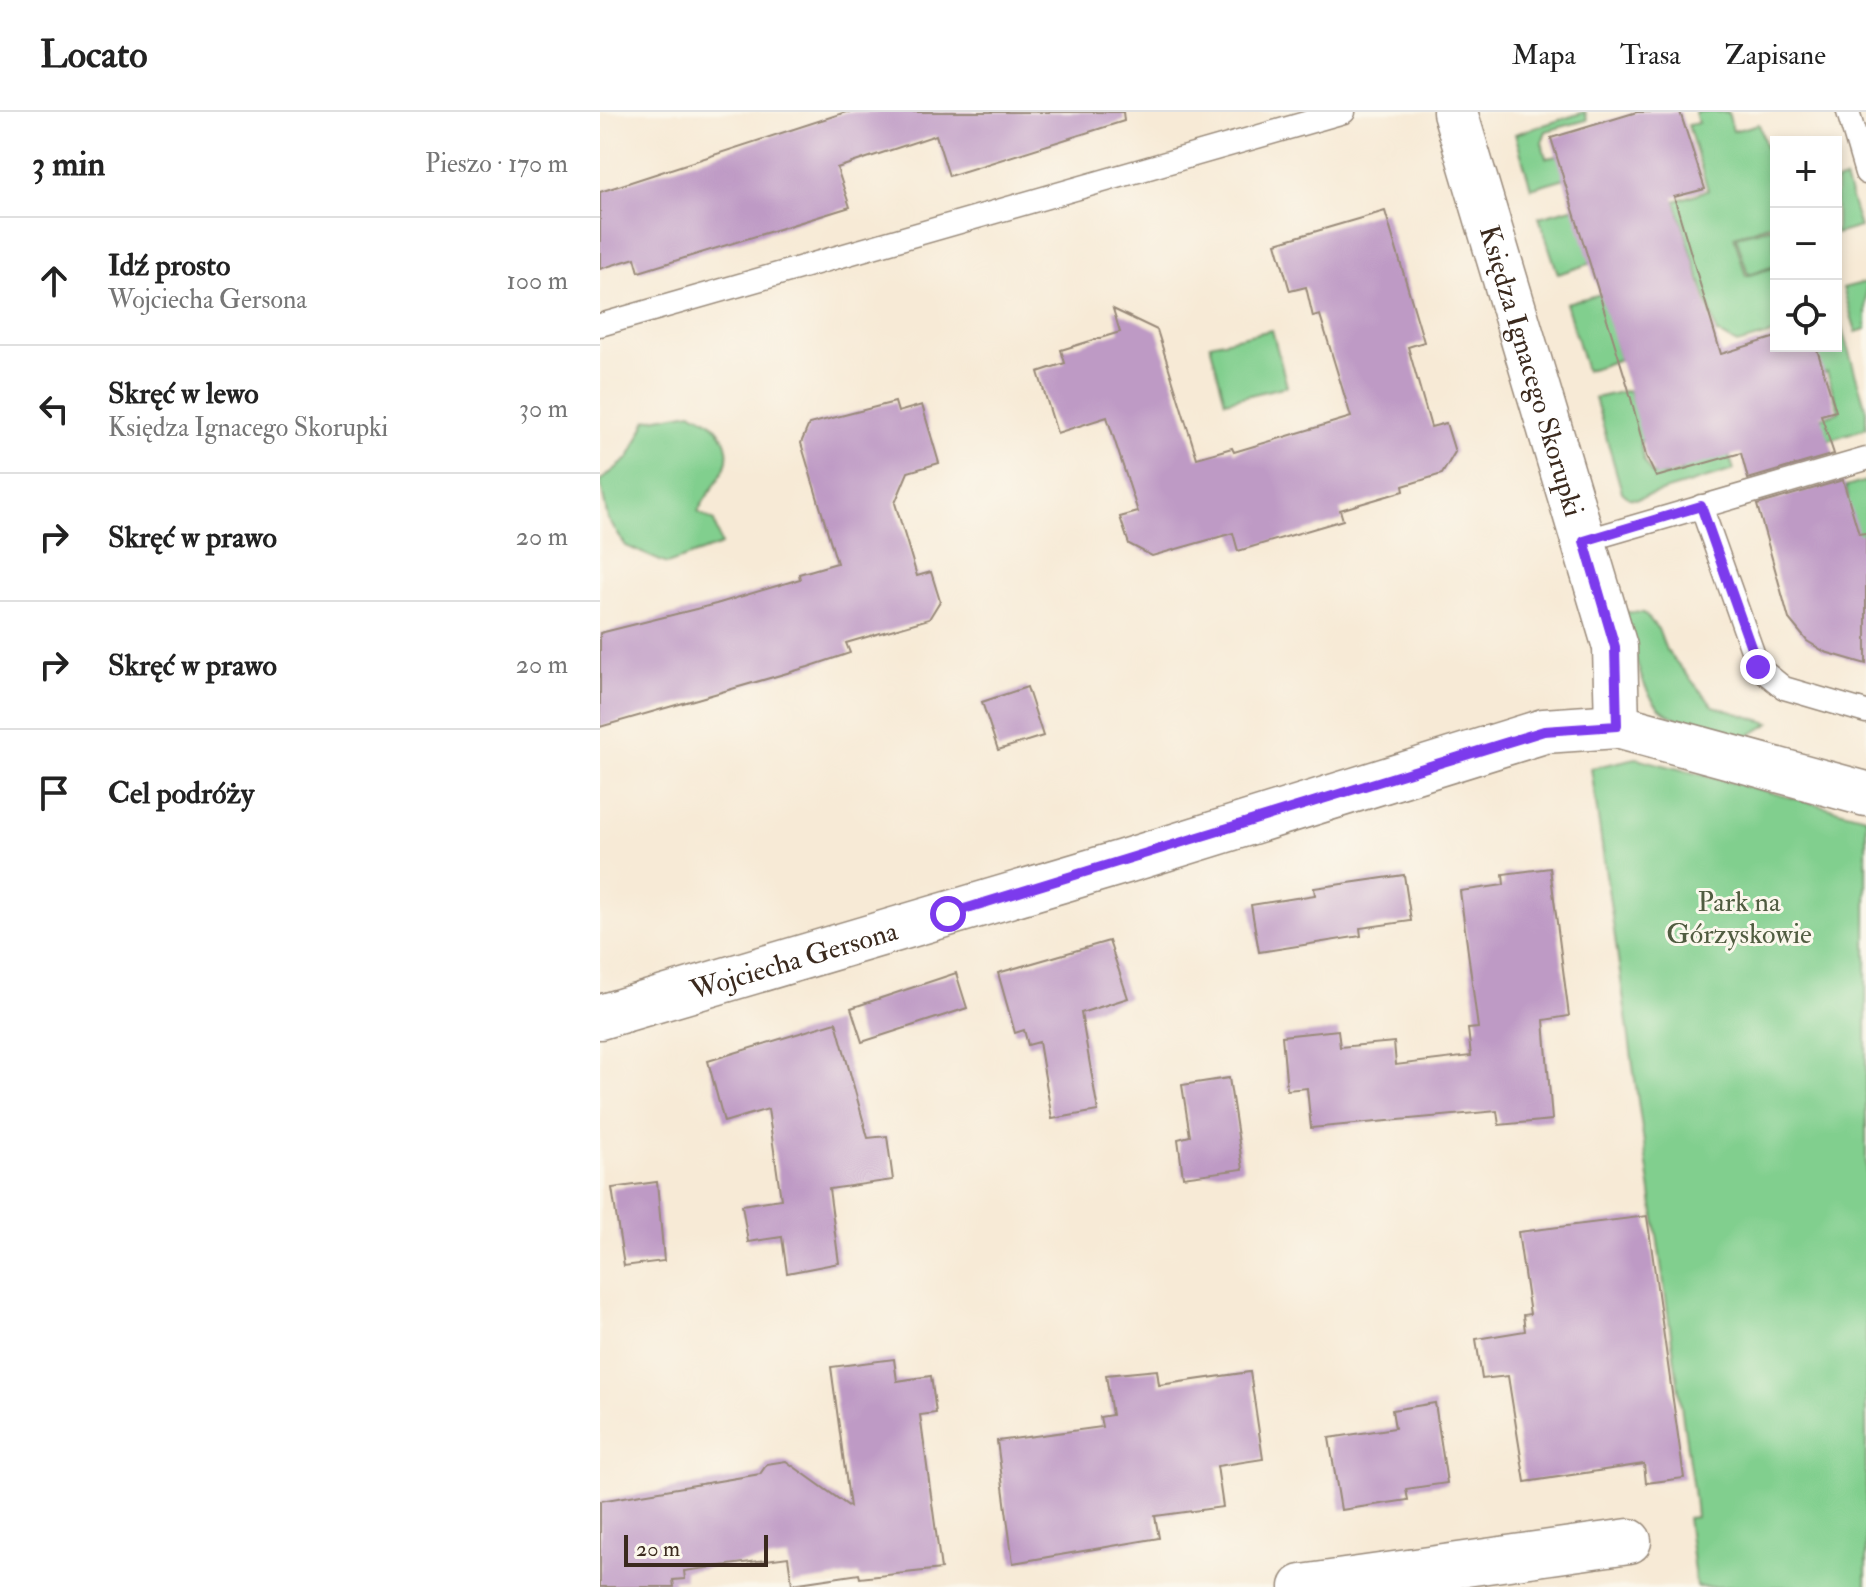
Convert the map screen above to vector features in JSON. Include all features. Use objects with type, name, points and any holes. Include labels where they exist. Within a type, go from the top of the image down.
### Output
[{"type":"street","name":"Księdza Ignacego Skorupki","points":[[1455,112],[1615,647],[1617,726]]},
{"type":"street","name":"Wojciecha Gersona","points":[[600,1017],[1123,862],[1544,731],[1617,726],[1866,794]]},
{"type":"street","points":[[1302,1587],[1629,1541]]},
{"type":"lane","points":[[600,325],[1344,112]]},
{"type":"lane","points":[[1848,112],[1866,173]]},
{"type":"lane","points":[[1584,541],[1866,459]]},
{"type":"lane","points":[[1701,506],[1758,667],[1784,688],[1866,712]]},
{"type":"green space","points":[[1585,112],[1587,120],[1546,131],[1542,142],[1546,158],[1558,156],[1565,178],[1531,188],[1515,134]]},
{"type":"green space","points":[[1695,112],[1728,112],[1733,131],[1759,124],[1770,160],[1770,225],[1734,236],[1746,276],[1770,269],[1770,335],[1737,344],[1717,333],[1675,201],[1708,190],[1688,125],[1698,123]]},
{"type":"green space","points":[[1845,179],[1860,227],[1842,232],[1842,208],[1842,180]]},
{"type":"green space","points":[[1575,207],[1592,263],[1558,274],[1539,217]]},
{"type":"green space","points":[[1770,228],[1770,268],[1748,274],[1736,236]]},
{"type":"green space","points":[[1866,282],[1866,329],[1856,332],[1843,288]]},
{"type":"green space","points":[[1601,294],[1620,359],[1586,371],[1566,303]]},
{"type":"green space","points":[[1842,329],[1866,409],[1866,428],[1767,460],[1760,436],[1839,412],[1827,372],[1814,376],[1807,353],[1842,352]]},
{"type":"green space","points":[[1272,330],[1287,386],[1225,401],[1210,344]]},
{"type":"green space","points":[[1629,390],[1644,438],[1640,442],[1644,462],[1652,474],[1665,476],[1682,472],[1680,460],[1726,446],[1734,470],[1637,499],[1629,498],[1622,492],[1595,398]]},
{"type":"green space","points":[[691,412],[717,429],[726,445],[726,465],[698,512],[714,521],[721,545],[667,564],[626,546],[608,519],[600,481],[629,458],[647,420]]},
{"type":"green space","points":[[1866,481],[1866,546],[1846,537],[1836,501],[1848,497],[1846,487]]},
{"type":"green space","points":[[1624,612],[1644,613],[1658,629],[1666,650],[1713,706],[1770,723],[1747,737],[1697,725],[1668,714],[1650,696],[1644,683]]},
{"type":"green space","name":"Park na Górzyskowie","points":[[1636,758],[1866,817],[1866,1587],[1696,1587],[1687,1518],[1696,1517],[1694,1497],[1591,768]]},
{"type":"building","points":[[846,112],[1123,112],[1124,121],[949,176],[936,135],[837,168],[850,207],[639,272],[635,258],[600,269],[600,192]]},
{"type":"building","points":[[1637,112],[1680,112],[1705,189],[1674,197],[1721,354],[1770,339],[1770,352],[1818,352],[1836,411],[1821,415],[1834,454],[1748,479],[1741,453],[1656,477],[1646,456],[1628,387],[1551,138]]},
{"type":"building","points":[[1385,211],[1424,342],[1408,347],[1431,427],[1446,423],[1455,452],[1442,474],[1403,486],[1404,491],[1340,510],[1343,520],[1238,551],[1233,533],[1152,556],[1129,544],[1120,517],[1138,512],[1107,417],[1057,433],[1038,372],[1065,363],[1061,350],[1120,332],[1113,309],[1157,330],[1197,458],[1232,448],[1234,452],[1351,417],[1320,315],[1313,317],[1306,287],[1290,291],[1276,243]]},
{"type":"building","points":[[895,402],[898,412],[922,405],[939,463],[908,472],[895,503],[917,576],[931,572],[940,601],[929,619],[846,643],[850,653],[808,667],[600,727],[600,633],[716,604],[800,579],[799,574],[837,563],[801,443],[809,424]]},
{"type":"building","points":[[1843,480],[1859,534],[1866,533],[1866,664],[1825,652],[1807,641],[1789,619],[1757,505]]},
{"type":"building","points":[[1027,687],[1043,736],[998,750],[982,702]]},
{"type":"building","points":[[1550,868],[1569,1016],[1544,1020],[1552,1120],[1499,1125],[1497,1111],[1311,1128],[1307,1088],[1287,1090],[1282,1036],[1338,1030],[1340,1047],[1394,1042],[1396,1065],[1471,1056],[1468,1029],[1478,1028],[1460,891],[1504,885],[1503,874]]},
{"type":"building","points":[[1404,875],[1411,921],[1360,928],[1361,936],[1259,952],[1251,905],[1315,895],[1314,888]]},
{"type":"building","points":[[1109,941],[1128,998],[1081,1013],[1098,1111],[1052,1119],[1039,1042],[1028,1045],[1024,1030],[1015,1033],[998,973]]},
{"type":"building","points":[[956,973],[967,1008],[862,1042],[851,1008]]},
{"type":"building","points":[[836,1022],[868,1138],[887,1136],[893,1180],[829,1189],[839,1263],[787,1273],[782,1237],[748,1242],[742,1205],[781,1199],[768,1109],[724,1122],[708,1061]]},
{"type":"building","points":[[1229,1078],[1243,1169],[1183,1177],[1178,1139],[1190,1136],[1182,1085]]},
{"type":"building","points":[[657,1182],[664,1261],[624,1266],[612,1188]]},
{"type":"building","points":[[1647,1216],[1684,1478],[1646,1483],[1644,1464],[1525,1482],[1508,1376],[1482,1379],[1476,1339],[1525,1331],[1523,1315],[1530,1314],[1518,1232]]},
{"type":"building","points":[[894,1359],[897,1381],[931,1376],[936,1413],[920,1415],[941,1569],[860,1578],[859,1574],[792,1584],[788,1557],[684,1571],[685,1579],[673,1580],[674,1587],[600,1587],[600,1501],[760,1474],[767,1464],[786,1461],[850,1507],[831,1367]]},
{"type":"building","points":[[1157,1370],[1159,1385],[1250,1372],[1263,1459],[1217,1466],[1223,1507],[1155,1516],[1159,1538],[1013,1563],[997,1441],[1102,1427],[1100,1417],[1112,1415],[1106,1375]]},
{"type":"building","points":[[1435,1403],[1447,1483],[1406,1489],[1408,1500],[1341,1510],[1329,1438],[1395,1428],[1392,1410]]},
{"type":"route","points":[[948,914],[1544,731],[1617,726],[1615,647],[1584,541],[1626,528],[1701,506],[1758,667]]}]
